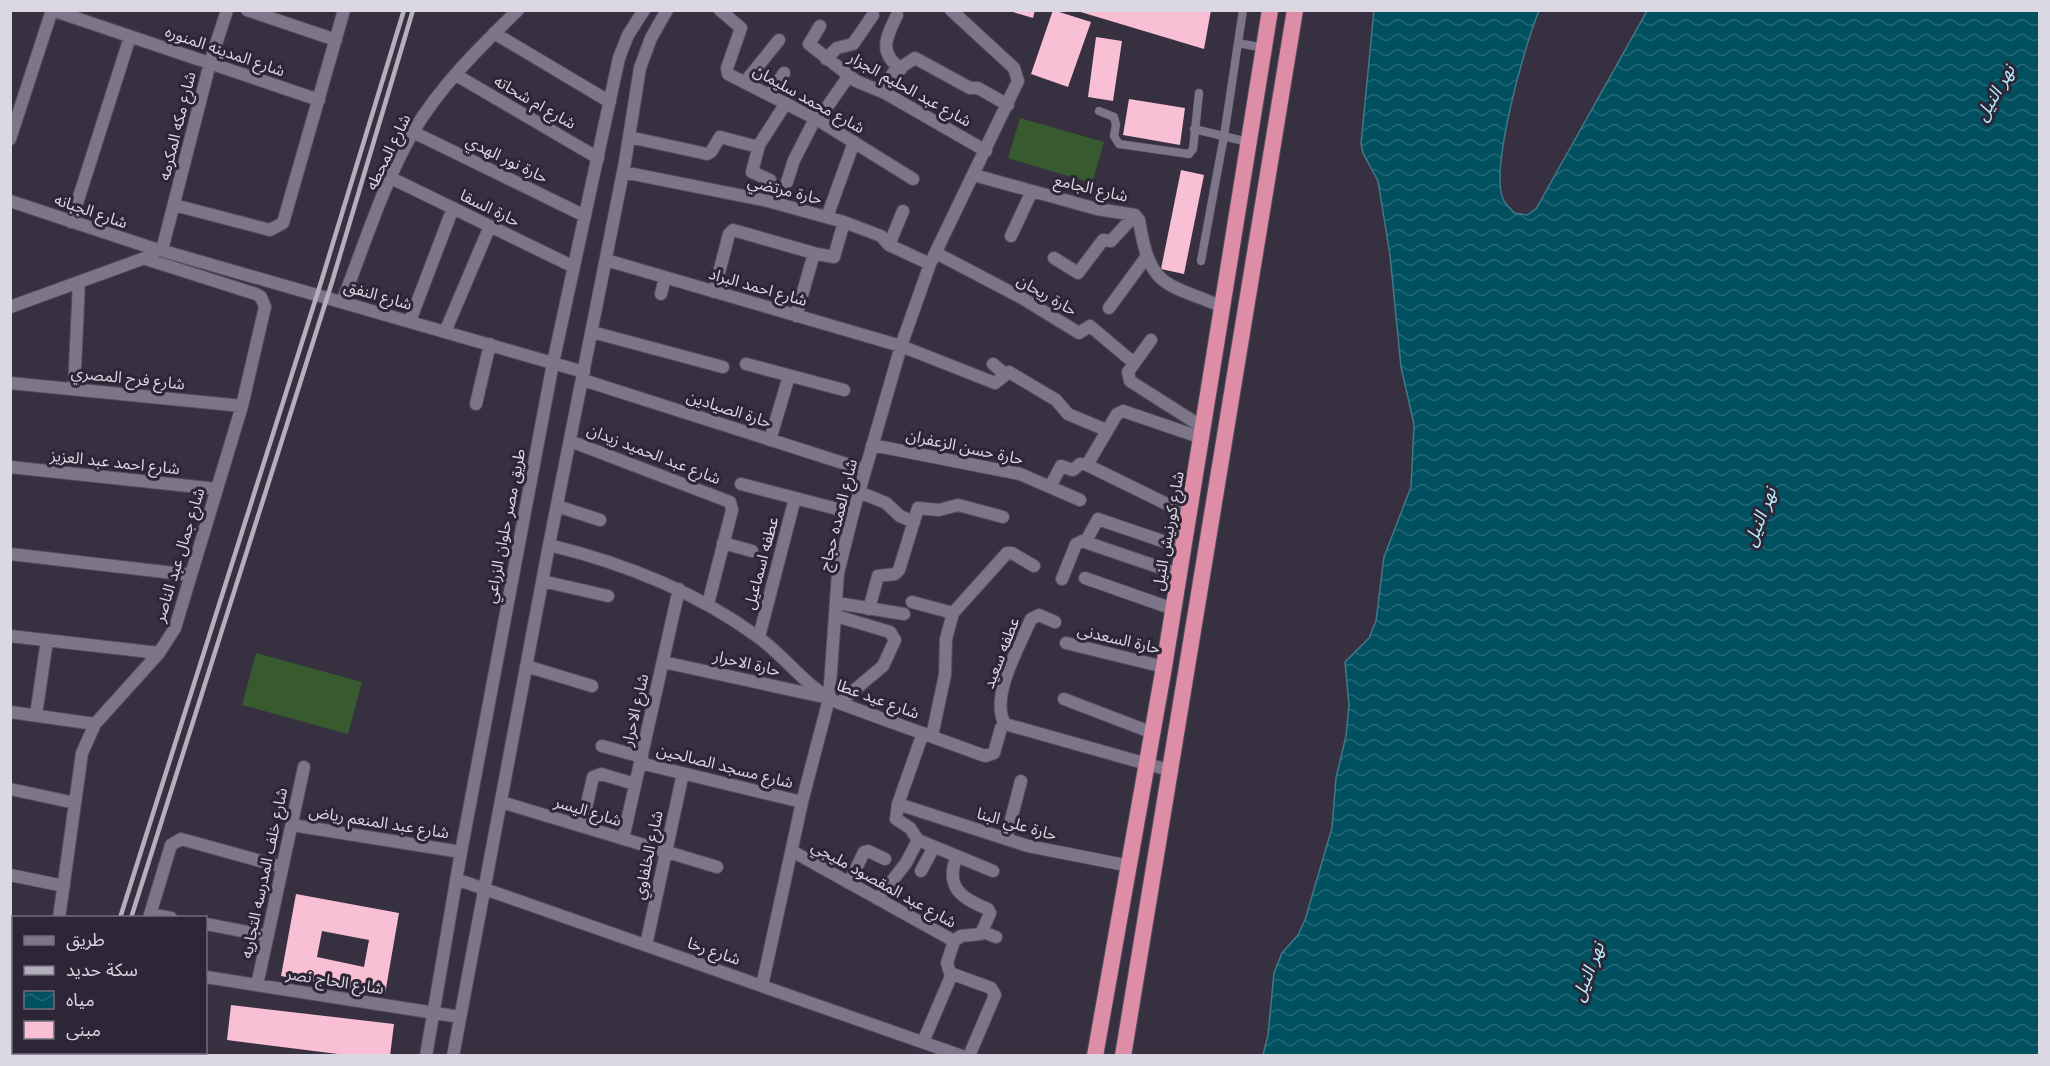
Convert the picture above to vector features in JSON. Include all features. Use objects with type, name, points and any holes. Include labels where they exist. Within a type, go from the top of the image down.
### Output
[{"type":"highway","name":"شارع كورنيش النيل","points":[[1095,1056],[1153,733],[1270,10]]},
{"type":"highway","points":[[1123,1056],[1172,771],[1295,10]]},
{"type":"street","name":"شارع المدينه المنوره","points":[[52,10],[319,100]]},
{"type":"street","points":[[10,139],[52,10]]},
{"type":"street","name":"شارع مكه المكرمه","points":[[162,250],[210,63],[227,10]]},
{"type":"street","points":[[247,10],[336,40]]},
{"type":"street","points":[[174,206],[262,228],[277,228],[286,216],[344,10]]},
{"type":"street","name":"شارع المحطه","points":[[342,302],[391,178],[413,132],[456,75],[518,10]]},
{"type":"street","name":"طريق مصر حلوان الزراعي","points":[[426,1056],[456,879],[553,363],[619,58],[628,35],[644,10]]},
{"type":"street","points":[[453,1056],[549,544],[623,172],[640,68],[651,38],[667,10]]},
{"type":"street","name":"شارع محمد سليمان","points":[[720,10],[741,28],[727,70],[728,74],[786,103],[914,179]]},
{"type":"street","name":"شارع العمده حجاج","points":[[762,986],[802,802],[831,700],[838,573],[872,445],[901,346],[933,258],[1016,88],[1017,74],[1010,63],[951,10]]},
{"type":"street","points":[[826,59],[837,48],[853,44],[873,15]]},
{"type":"street","points":[[897,15],[889,33],[886,53],[889,60],[901,69]]},
{"type":"street","name":"شارع عبد الحليم الجزار","points":[[820,26],[809,44],[848,77],[881,91],[986,151]]},
{"type":"street","points":[[494,33],[610,102]]},
{"type":"street","points":[[71,222],[130,37]]},
{"type":"street","points":[[745,82],[779,40]]},
{"type":"street","points":[[881,91],[892,74],[913,59],[919,59],[969,88],[978,88],[1008,105]]},
{"type":"street","points":[[770,95],[784,73]]},
{"type":"street","name":"شارع ام شحاته","points":[[456,75],[598,158]]},
{"type":"street","points":[[787,182],[794,160],[816,120],[848,77]]},
{"type":"street","points":[[770,180],[752,173],[758,147],[786,103]]},
{"type":"street","name":"حارة نور الهدي","points":[[413,132],[585,216]]},
{"type":"street","points":[[629,137],[707,154],[720,136],[758,147]]},
{"type":"street","points":[[827,217],[854,142]]},
{"type":"street","name":"حارة مرتضي","points":[[623,172],[768,201],[827,217],[881,236],[889,245],[933,258]]},
{"type":"street","name":"شارع الجامع","points":[[974,175],[1097,209],[1135,215],[1139,220],[1146,256],[1164,283],[1223,307]]},
{"type":"street","name":"حارة السقا","points":[[391,178],[574,267]]},
{"type":"street","points":[[1011,236],[1032,191]]},
{"type":"street","name":"شارع الجبانه","points":[[10,201],[162,250]]},
{"type":"street","points":[[410,321],[453,208]]},
{"type":"street","points":[[889,245],[903,211]]},
{"type":"street","points":[[1054,258],[1078,273],[1103,240],[1112,242],[1135,215]]},
{"type":"street","points":[[714,292],[730,232],[733,230],[833,258],[844,222]]},
{"type":"street","points":[[446,332],[490,226]]},
{"type":"street","points":[[10,307],[146,259],[162,250]]},
{"type":"street","name":"شارع النفق","points":[[162,250],[490,344],[553,363],[583,376]]},
{"type":"street","points":[[796,316],[812,259],[817,254]]},
{"type":"street","points":[[1109,308],[1146,256]]},
{"type":"street","name":"حارة ريحان","points":[[933,258],[1022,298],[1077,332],[1090,326],[1134,363]]},
{"type":"street","name":"شارع جمال عبد الناصر","points":[[59,916],[82,753],[95,724],[159,653],[175,628],[242,406],[265,307],[261,297],[146,259]]},
{"type":"street","name":"شارع احمد البراد","points":[[606,260],[901,346],[995,383],[1005,374]]},
{"type":"street","points":[[661,294],[665,277]]},
{"type":"street","points":[[74,389],[78,282]]},
{"type":"street","points":[[592,332],[723,367]]},
{"type":"street","points":[[1151,340],[1128,372],[1130,381],[1203,433]]},
{"type":"street","points":[[476,404],[490,344]]},
{"type":"street","points":[[746,364],[844,390]]},
{"type":"street","points":[[993,364],[1005,374],[1009,372],[1056,400],[1068,414],[1106,430]]},
{"type":"street","name":"حارة الصيادين","points":[[583,376],[865,470]]},
{"type":"street","points":[[770,440],[789,376]]},
{"type":"street","name":"شارع فرح المصري","points":[[10,383],[242,406]]},
{"type":"street","points":[[1088,465],[1117,414],[1127,411],[1203,433]]},
{"type":"street","name":"شارع عبد الحميد زيدان","points":[[570,441],[726,499],[732,510],[723,543]]},
{"type":"street","name":"حارة حسن الزعفران","points":[[872,445],[1020,474],[1051,485],[1080,500]]},
{"type":"street","points":[[1051,485],[1061,466],[1073,470],[1082,463],[1189,515]]},
{"type":"street","name":"شارع احمد عبد العزيز","points":[[10,467],[217,489]]},
{"type":"street","points":[[741,484],[853,513]]},
{"type":"street","points":[[859,492],[886,503],[900,516],[914,522]]},
{"type":"street","name":"عطفه اسماعيل","points":[[759,637],[795,498]]},
{"type":"street","points":[[869,609],[878,576],[895,574],[899,570],[921,507],[939,510],[958,505],[1002,516]]},
{"type":"street","points":[[557,506],[600,520]]},
{"type":"street","points":[[1086,541],[1098,519],[1183,548]]},
{"type":"street","points":[[1062,579],[1078,541],[1086,541],[1179,574]]},
{"type":"street","points":[[708,604],[723,543],[752,551]]},
{"type":"street","name":"شارع عيد عطا","points":[[549,544],[637,570],[708,604],[759,637],[831,700],[989,756],[993,753],[1001,728],[1005,724]]},
{"type":"street","points":[[993,871],[918,840],[910,828],[896,819],[898,804],[927,734],[945,675],[946,639],[953,613],[1009,552],[1034,566]]},
{"type":"street","points":[[10,554],[191,574]]},
{"type":"street","points":[[1085,578],[1173,609]]},
{"type":"street","points":[[542,581],[608,596]]},
{"type":"street","name":"شارع الاحرار","points":[[623,839],[679,589]]},
{"type":"street","points":[[912,602],[953,613]]},
{"type":"street","points":[[837,610],[869,609],[904,614]]},
{"type":"street","points":[[831,700],[883,666],[895,640],[890,632],[837,610]]},
{"type":"street","name":"عطفه سعيد","points":[[1005,724],[1001,718],[1000,703],[1007,675],[1031,619],[1039,615],[1055,622]]},
{"type":"street","points":[[10,636],[159,653]]},
{"type":"street","points":[[36,715],[47,640]]},
{"type":"street","name":"حارة السعدنى","points":[[1066,644],[1164,667]]},
{"type":"street","name":"حارة الاحرار","points":[[663,662],[831,700]]},
{"type":"street","points":[[526,666],[592,686]]},
{"type":"street","points":[[931,671],[945,675]]},
{"type":"street","points":[[1064,699],[1153,733]]},
{"type":"street","points":[[10,712],[95,724]]},
{"type":"street","points":[[1005,724],[1147,766],[1172,771]]},
{"type":"street","name":"شارع مسجد الصالحين","points":[[602,746],[683,773],[802,802]]},
{"type":"street","name":"شارع خلف المدرسه التجاريه","points":[[257,985],[304,767]]},
{"type":"street","name":"شارع الخلفاوي","points":[[645,945],[683,773]]},
{"type":"street","points":[[582,826],[594,777],[601,774],[635,784]]},
{"type":"street","points":[[1005,839],[1021,781]]},
{"type":"street","points":[[10,789],[75,803]]},
{"type":"street","name":"شارع اليسر","points":[[501,802],[717,867]]},
{"type":"street","name":"حارة علي البنا","points":[[898,804],[1005,839],[1130,866]]},
{"type":"street","name":"شارع عبد المنعم رياض","points":[[291,825],[461,852]]},
{"type":"street","points":[[149,916],[171,844],[175,840],[181,839],[282,867]]},
{"type":"street","points":[[879,899],[906,863],[918,840]]},
{"type":"street","points":[[921,871],[934,847]]},
{"type":"street","name":"شارع عبد المقصود مليجي","points":[[792,851],[954,941],[947,963],[952,975]]},
{"type":"street","points":[[849,883],[866,851],[885,860]]},
{"type":"street","points":[[957,856],[951,873],[960,894],[965,900],[990,911],[983,932]]},
{"type":"street","points":[[10,875],[64,886]]},
{"type":"street","name":"شارع رخا","points":[[456,879],[962,1056]]},
{"type":"street","points":[[207,924],[268,936]]},
{"type":"street","points":[[954,941],[961,936],[983,932],[996,937]]},
{"type":"street","points":[[923,1042],[952,975],[991,988],[995,992],[969,1056]]},
{"type":"street","name":"شارع الحاج نصر","points":[[207,977],[460,1017]]},
{"type":"lane","points":[[1201,261],[1224,136],[1243,10]]},
{"type":"lane","points":[[1238,43],[1264,48]]},
{"type":"lane","points":[[1099,111],[1114,117],[1116,125],[1114,136],[1124,146],[1189,154],[1192,149],[1199,93]]},
{"type":"lane","points":[[1194,129],[1248,142]]},
{"type":"green space","points":[[1020,118],[1104,142],[1092,183],[1008,158]]},
{"type":"green space","points":[[256,653],[362,682],[348,734],[242,705]]},
{"type":"water","name":"نهر النيل","points":[[1374,10],[1539,11],[1518,76],[1501,161],[1500,183],[1503,199],[1514,213],[1527,215],[1536,209],[1647,11],[2039,11],[2039,1055],[1263,1055],[1268,1035],[1274,973],[1282,953],[1298,935],[1305,920],[1332,828],[1336,778],[1346,736],[1349,705],[1345,662],[1369,638],[1376,621],[1384,557],[1411,487],[1414,424],[1401,367],[1390,255],[1378,181],[1363,153],[1361,144]]},
{"type":"building","points":[[1006,10],[1035,10],[1033,18]]},
{"type":"building","points":[[1053,10],[1091,22],[1068,87],[1031,74]]},
{"type":"building","points":[[1074,10],[1211,10],[1204,49]]},
{"type":"building","points":[[1096,37],[1122,41],[1113,101],[1088,97]]},
{"type":"building","points":[[1129,99],[1185,108],[1180,145],[1123,135]]},
{"type":"building","points":[[1181,170],[1204,175],[1184,274],[1161,269]]},
{"type":"building","points":[[296,894],[399,913],[385,994],[281,976]],"holes":[[[322,931],[369,940],[364,967],[317,957]]]},
{"type":"building","points":[[231,1005],[394,1024],[390,1056],[354,1056],[227,1040]]},
{"type":"railway","points":[[121,916],[322,279],[404,10]]},
{"type":"railway","points":[[132,916],[332,282],[413,10]]}]
